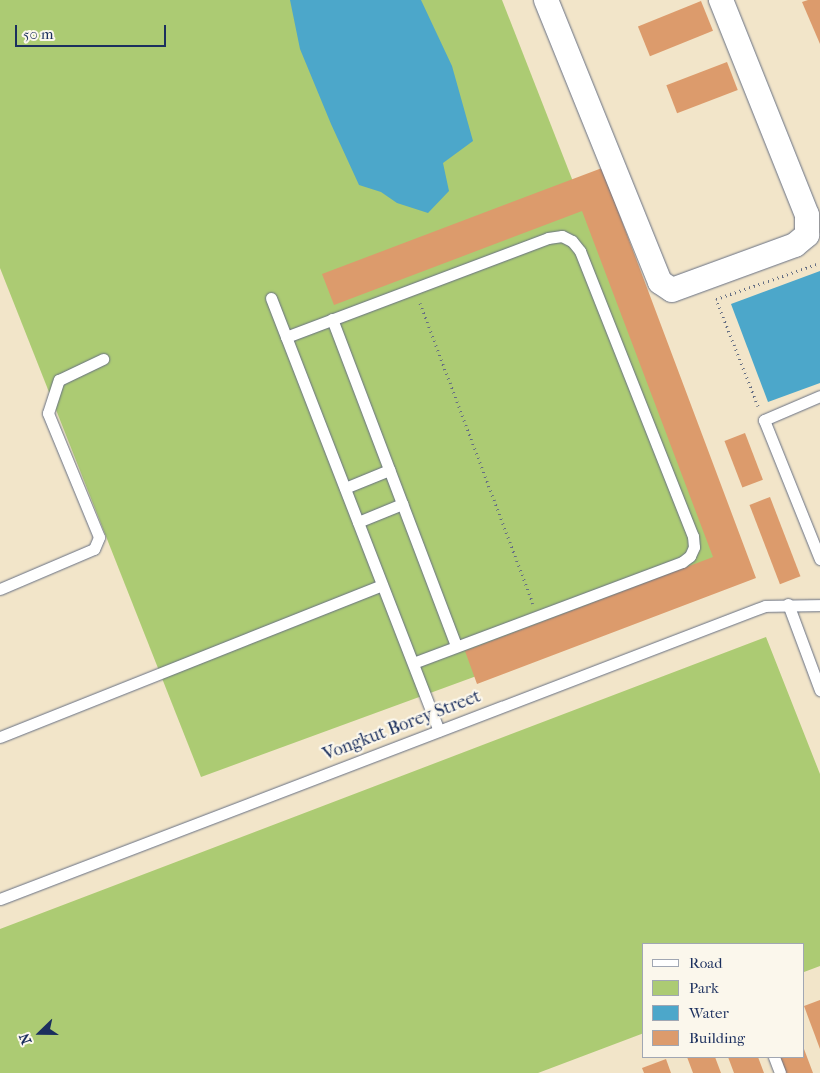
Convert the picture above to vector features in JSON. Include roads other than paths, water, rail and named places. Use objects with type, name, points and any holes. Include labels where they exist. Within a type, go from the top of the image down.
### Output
[{"type":"street","points":[[546,0],[660,282],[672,290],[795,245],[807,236],[807,215],[721,0]]},
{"type":"lane","points":[[286,337],[548,238],[562,236],[572,241],[580,251],[693,536],[694,547],[690,556],[682,562],[413,663]]},
{"type":"lane","points":[[271,298],[439,731]]},
{"type":"lane","points":[[332,319],[456,646]]},
{"type":"lane","points":[[0,589],[94,549],[99,537],[48,412],[59,380],[103,359]]},
{"type":"lane","points":[[820,396],[764,420],[820,559]]},
{"type":"lane","points":[[345,488],[389,470]]},
{"type":"lane","points":[[358,522],[402,504]]},
{"type":"lane","points":[[0,737],[382,585]]},
{"type":"lane","points":[[788,604],[820,690]]},
{"type":"lane","name":"Vongkut Borey Street","points":[[0,899],[765,606],[788,604],[820,605]]},
{"type":"lane","points":[[774,1058],[780,1073]]},
{"type":"water","points":[[290,0],[421,0],[452,66],[473,141],[443,163],[449,191],[428,213],[397,203],[381,192],[359,185],[300,49]]},
{"type":"water","points":[[820,271],[820,383],[768,402],[731,304]]}]
